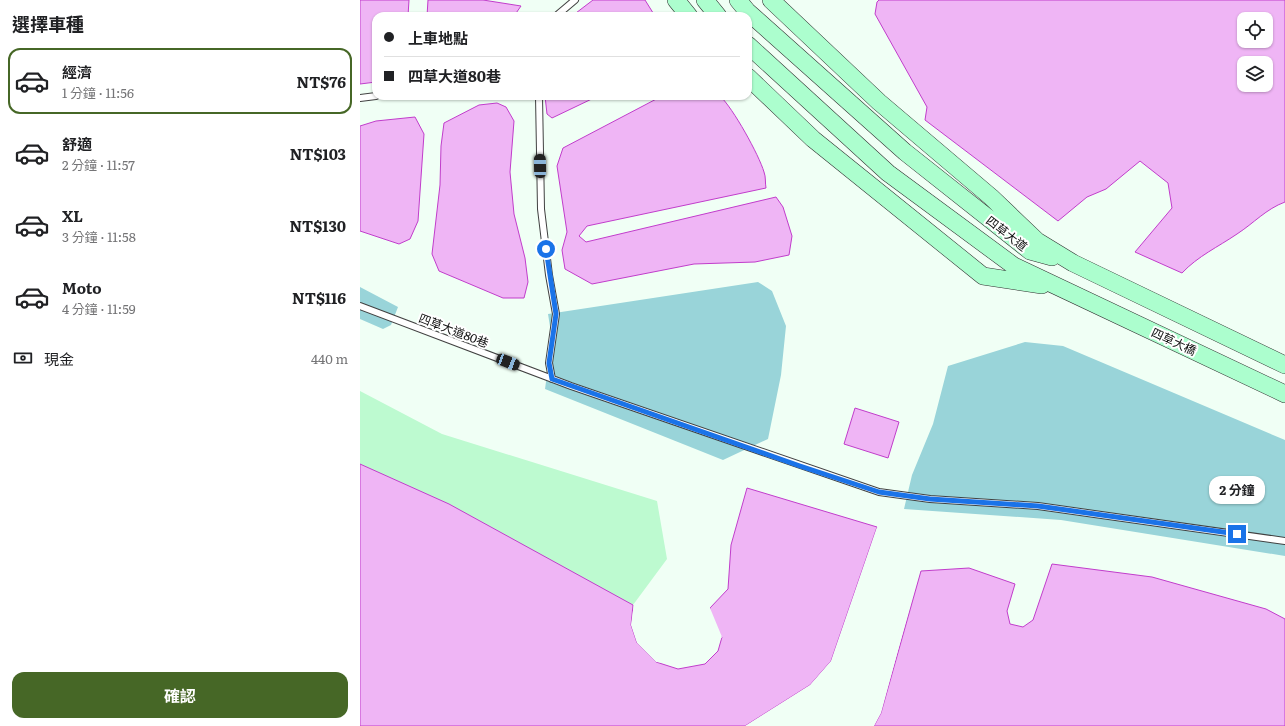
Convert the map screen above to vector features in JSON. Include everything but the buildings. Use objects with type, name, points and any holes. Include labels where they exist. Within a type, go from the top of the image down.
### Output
[{"type":"street","points":[[676,0],[686,12]]},
{"type":"street","points":[[705,0],[715,12]]},
{"type":"street","name":"四草大道","points":[[738,0],[747,12]]},
{"type":"street","name":"四草大道","points":[[771,0],[879,102],[991,197],[1037,241],[1073,263]]},
{"type":"street","name":"四草大道","points":[[752,16],[905,152],[1030,251],[1073,263]]},
{"type":"street","name":"四草大道","points":[[752,49],[888,173],[1014,266],[1064,289]]},
{"type":"street","points":[[752,81],[813,139],[983,276],[1064,289]]},
{"type":"street","points":[[1073,263],[1285,365]]},
{"type":"street","name":"四草大橋","points":[[1064,289],[1285,394]]},
{"type":"lane","points":[[561,12],[575,0]]},
{"type":"lane","points":[[360,98],[372,96]]},
{"type":"lane","points":[[539,100],[541,209],[549,275],[556,314],[549,363],[552,379]]},
{"type":"lane","name":"四草大道80巷","points":[[360,306],[552,379],[800,466],[879,492],[930,499],[1038,506],[1285,541]]},
{"type":"shaded area","points":[[360,0],[409,0],[408,12],[372,12],[372,82],[360,84]]},
{"type":"shaded area","points":[[428,0],[483,0],[521,6],[517,12],[427,12]]},
{"type":"shaded area","points":[[593,0],[645,0],[652,12],[577,12]]},
{"type":"shaded area","points":[[879,0],[1285,0],[1285,202],[1266,212],[1237,234],[1201,257],[1182,273],[1135,252],[1172,208],[1168,183],[1140,161],[1106,189],[1087,197],[1058,221],[925,120],[927,107],[875,14],[877,2]]},
{"type":"shaded area","points":[[545,100],[590,100],[552,118],[547,114]]},
{"type":"shaded area","points":[[654,100],[723,100],[745,132],[757,155],[765,174],[766,188],[587,226],[579,236],[586,242],[776,197],[783,207],[792,236],[789,255],[755,262],[694,264],[592,284],[565,269],[562,250],[567,232],[557,166],[563,148]]},
{"type":"shaded area","points":[[497,103],[506,107],[514,121],[510,172],[514,214],[525,258],[528,282],[524,298],[503,298],[439,271],[432,254],[440,185],[441,146],[444,123],[479,105]]},
{"type":"shaded area","points":[[415,117],[424,134],[418,221],[410,239],[399,244],[360,231],[360,126],[376,121]]},
{"type":"shaded area","points":[[758,282],[772,291],[786,326],[781,375],[768,439],[723,460],[545,389],[552,339],[548,314]]},
{"type":"shaded area","points":[[360,287],[398,307],[391,325],[383,329],[360,319]]},
{"type":"shaded area","points":[[1025,342],[1063,346],[1285,440],[1285,556],[1061,520],[904,509],[912,475],[933,424],[948,366]]},
{"type":"shaded area","points":[[855,408],[899,422],[888,458],[844,444]]},
{"type":"shaded area","points":[[360,464],[449,504],[633,605],[631,625],[637,643],[656,662],[678,669],[705,664],[718,651],[722,637],[706,622],[710,608],[728,589],[731,545],[747,488],[877,527],[831,661],[810,685],[745,726],[360,726]]},
{"type":"shaded area","points":[[1052,564],[1152,577],[1266,609],[1285,619],[1285,726],[874,726],[881,713],[921,571],[969,568],[1015,584],[1007,611],[1010,624],[1023,627],[1033,620]]},
{"type":"sand","points":[[360,391],[442,434],[657,501],[667,559],[633,605],[360,473]]},
{"type":"pier","points":[[877,527],[879,528],[833,663],[811,687],[749,726],[745,726],[810,685],[831,661]]},
{"type":"pier","points":[[920,569],[881,713],[874,726],[872,726],[879,712]]},
{"type":"pier","points":[[634,603],[633,625],[639,642],[657,660],[667,663],[656,662],[637,643],[631,625]]},
{"type":"pier","points":[[711,603],[710,608],[722,637],[718,643],[719,637],[704,622],[708,607]]},
{"type":"route","points":[[546,249],[556,314],[549,363],[552,379],[800,466],[879,492],[930,499],[1038,506],[1237,534]]}]
